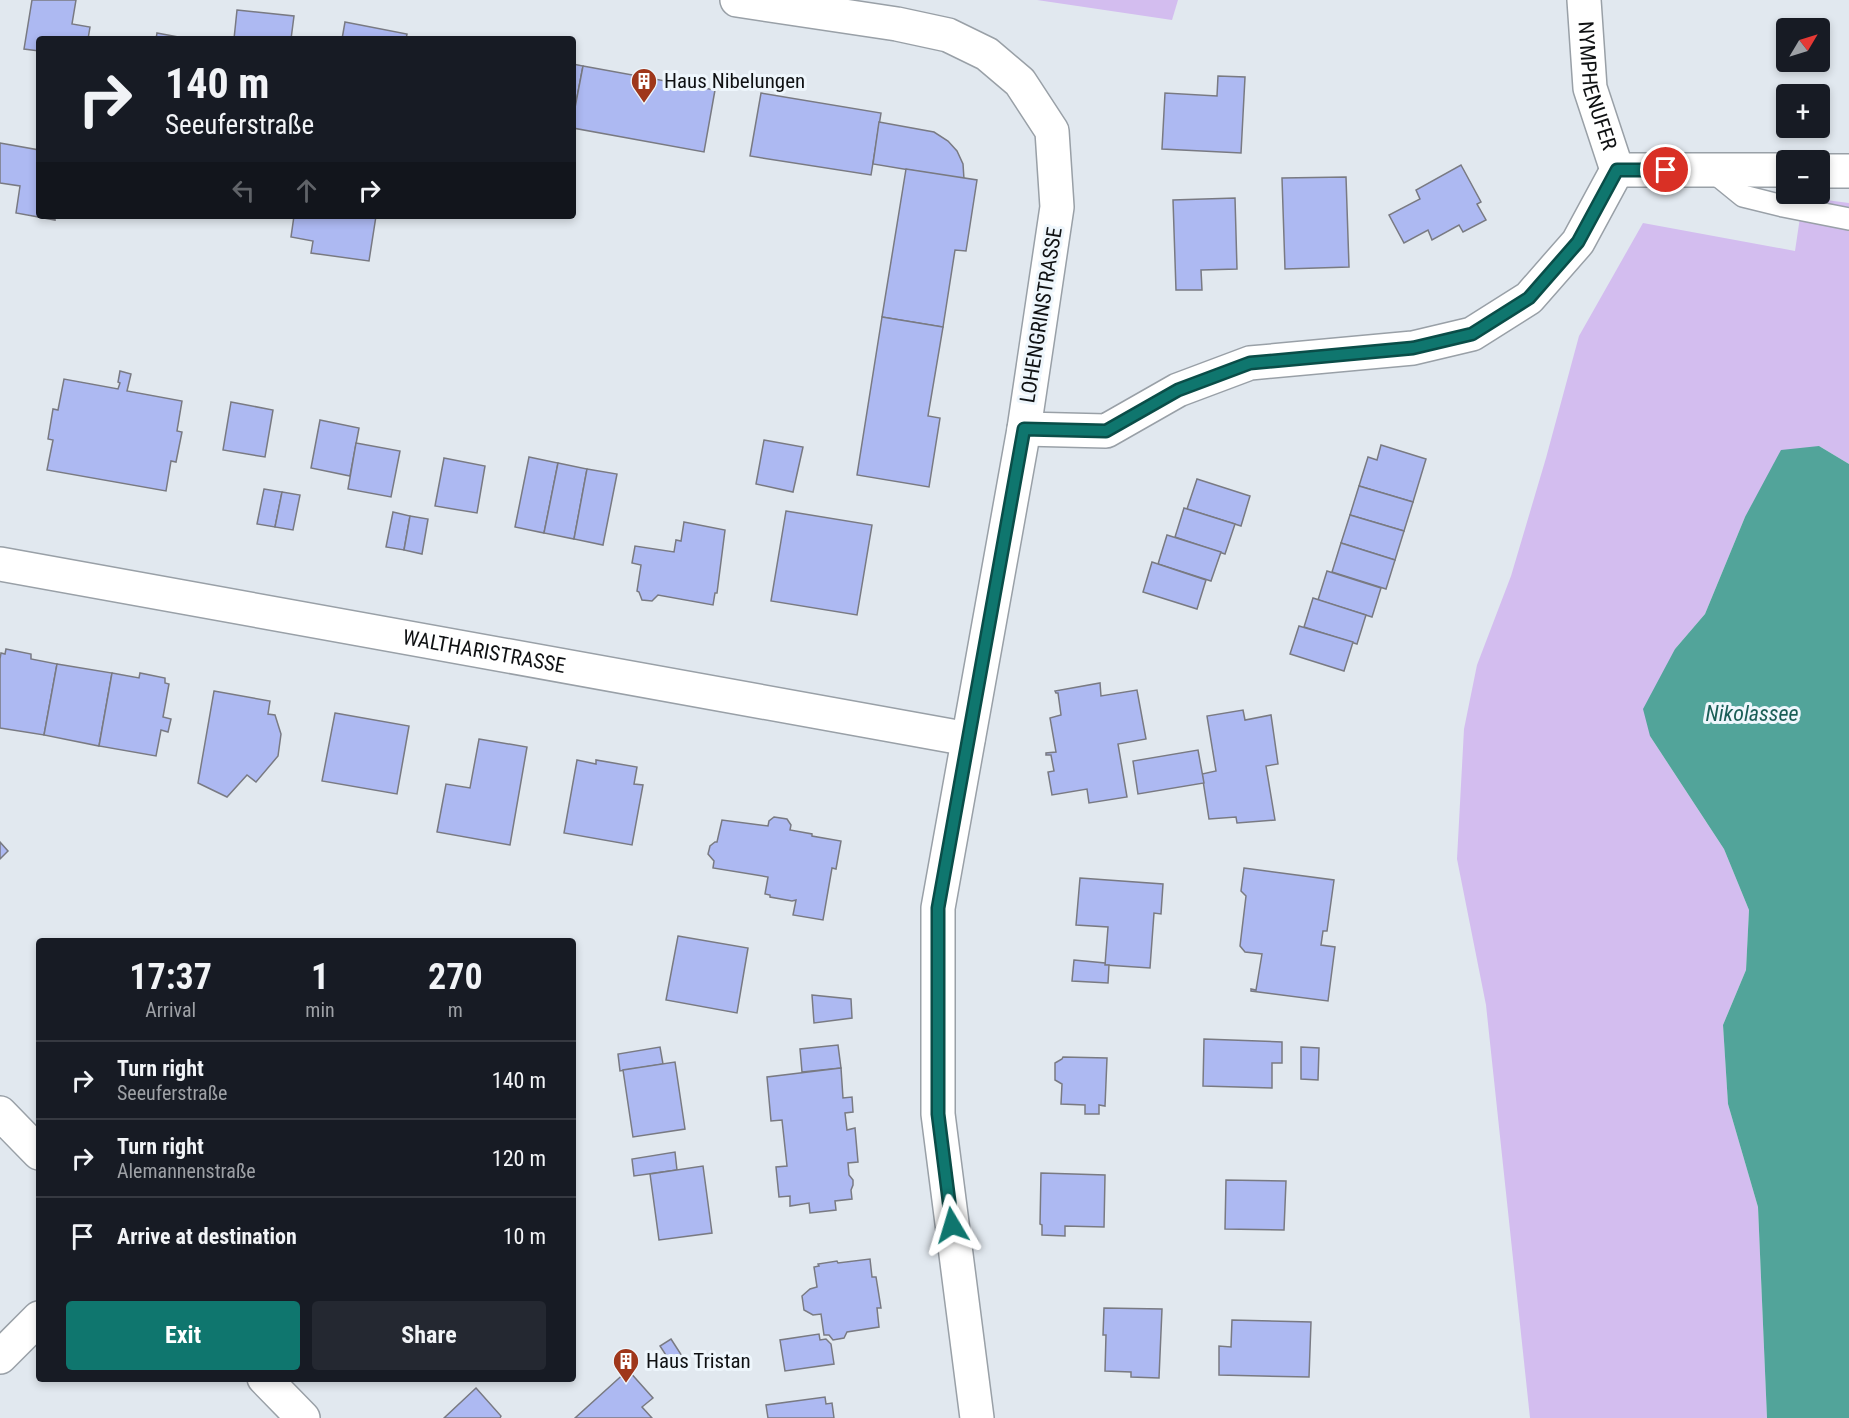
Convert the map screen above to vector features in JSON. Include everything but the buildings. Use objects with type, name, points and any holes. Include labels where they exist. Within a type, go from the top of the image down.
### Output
[{"type":"street","name":"LOHENGRINSTRASSE","points":[[737,0],[897,24],[948,35],[987,54],[1020,82],[1052,131],[1057,207],[1024,429],[938,908],[938,1114],[977,1418]]},
{"type":"street","name":"NYMPHENUFER","points":[[1584,0],[1590,88],[1617,170]]},
{"type":"street","points":[[1024,429],[1106,431],[1178,390],[1250,363],[1413,348],[1472,334],[1529,298],[1578,242],[1617,170],[1776,170]]},
{"type":"street","points":[[1830,171],[1849,171]]},
{"type":"street","name":"WALTHARISTRASSE","points":[[0,564],[968,739]]},
{"type":"street","points":[[0,1113],[36,1150]]},
{"type":"street","points":[[0,1357],[36,1321]]},
{"type":"street","points":[[268,1382],[303,1418]]},
{"type":"lane","points":[[1711,170],[1743,196],[1849,219]]},
{"type":"shaded area","points":[[1037,0],[1178,0],[1172,20]]},
{"type":"shaded area","points":[[1830,201],[1849,203],[1849,464],[1819,446],[1745,517],[1705,614],[1675,649],[1650,736],[1724,849],[1749,910],[1746,970],[1723,1025],[1728,1104],[1758,1207],[1767,1418],[1530,1418],[1486,1005],[1457,859],[1464,729],[1477,665],[1511,576],[1579,336],[1643,223],[1795,251],[1802,204],[1830,204]]},
{"type":"water","name":"Nikolassee","points":[[1819,446],[1849,464],[1849,1418],[1767,1418],[1758,1207],[1728,1104],[1723,1025],[1746,970],[1749,910],[1724,849],[1650,736],[1643,709],[1675,649],[1705,614],[1745,517],[1781,450]]},
{"type":"place","name":"Haus Nibelungen","points":[[644,104]]},
{"type":"place","name":"Haus Tristan","points":[[626,1384]]},
{"type":"route","points":[[952,1225],[938,1114],[938,908],[1024,429],[1106,431],[1178,390],[1250,363],[1413,348],[1472,334],[1529,298],[1578,242],[1617,170],[1666,170]]}]
